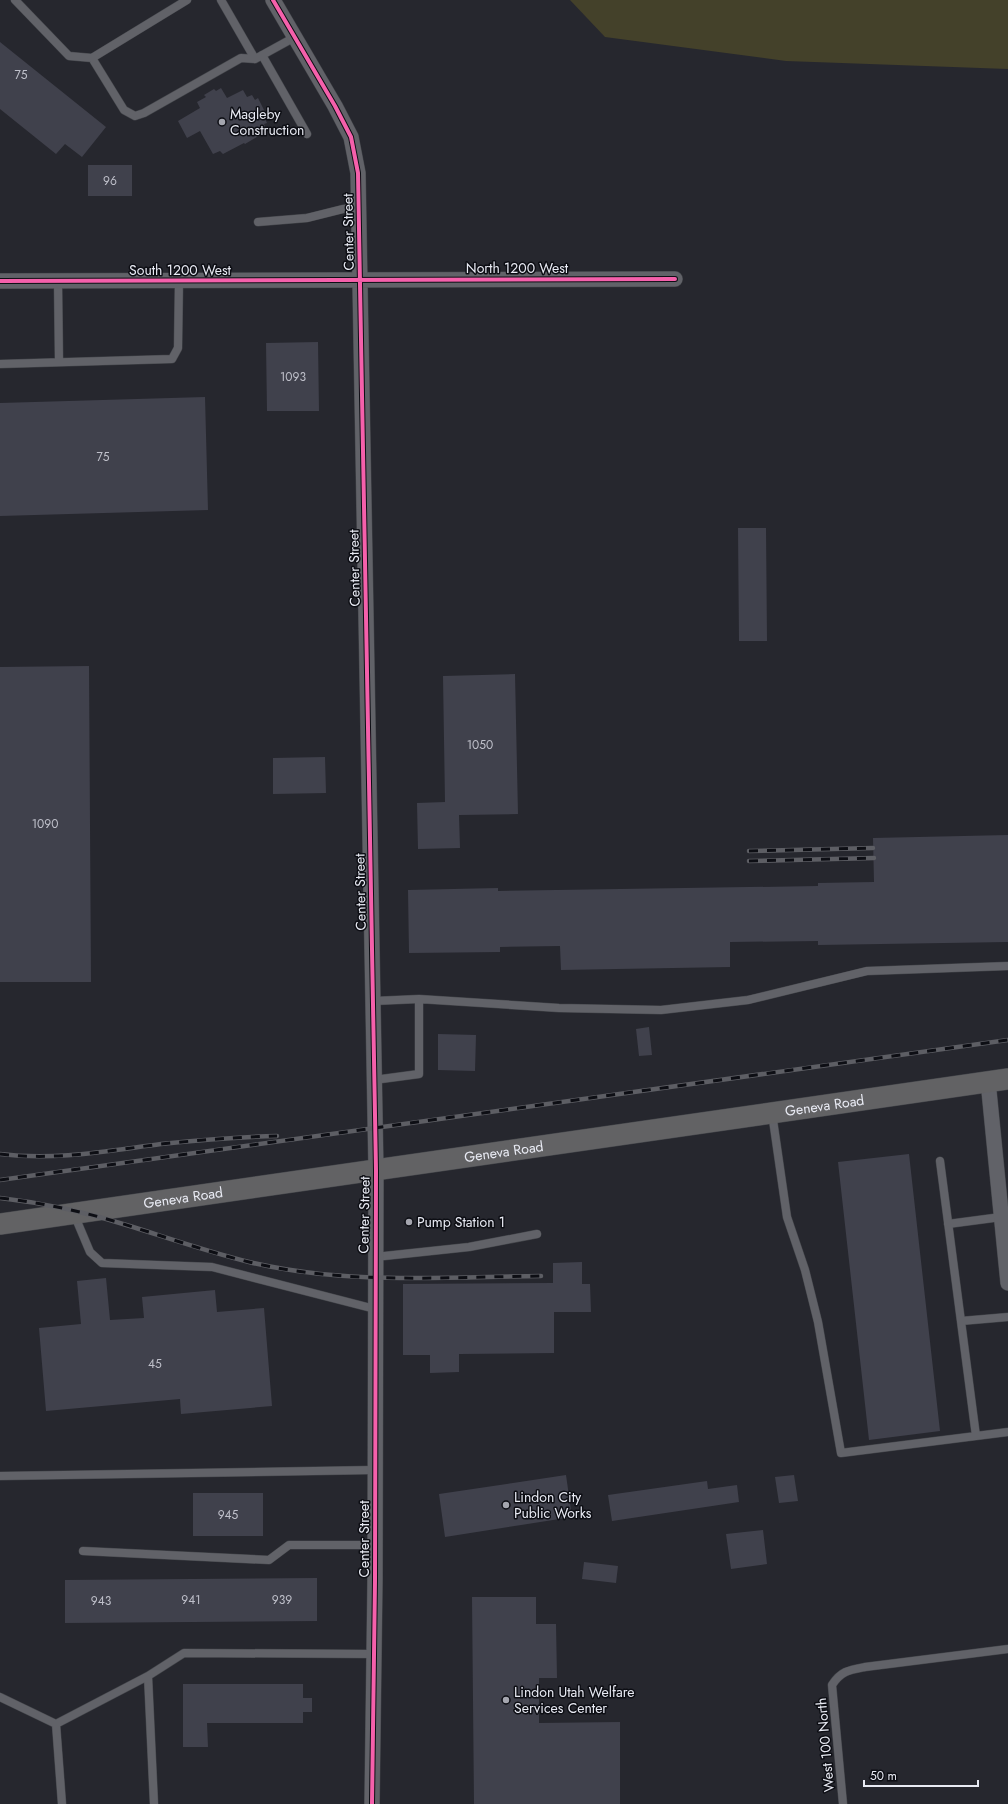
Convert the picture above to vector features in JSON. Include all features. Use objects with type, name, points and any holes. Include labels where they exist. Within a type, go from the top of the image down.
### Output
[{"type":"main road","name":"Geneva Road","points":[[0,1224],[998,1080]]},
{"type":"street","name":"Center Street","points":[[273,0],[336,106],[351,137],[358,173],[376,1170],[374,1470],[375,1546],[372,1804]]},
{"type":"street","name":"North 1200 West","points":[[359,280],[675,279]]},
{"type":"street","name":"South 1200 West","points":[[0,281],[359,280]]},
{"type":"street","points":[[998,1080],[1002,1217],[1006,1247],[1008,1283]]},
{"type":"lane","points":[[15,0],[69,56],[92,58],[187,0]]},
{"type":"lane","points":[[221,0],[259,57],[306,134]]},
{"type":"lane","points":[[92,58],[124,110],[135,116],[144,113],[240,58],[259,57],[295,37]]},
{"type":"lane","points":[[258,222],[307,218],[343,209],[358,208]]},
{"type":"lane","points":[[58,281],[59,362]]},
{"type":"lane","points":[[0,364],[172,359],[178,348],[179,281]]},
{"type":"lane","points":[[374,1001],[418,999],[559,1008],[662,1010],[748,1000],[867,971],[1008,966]]},
{"type":"lane","points":[[374,1080],[419,1074],[418,999]]},
{"type":"lane","points":[[772,1112],[787,1217],[805,1270],[818,1322],[841,1453],[1008,1432]]},
{"type":"lane","points":[[940,1161],[976,1436]]},
{"type":"lane","points":[[74,1214],[90,1252],[102,1263],[212,1267],[375,1309]]},
{"type":"lane","points":[[948,1224],[1002,1217]]},
{"type":"lane","points":[[375,1257],[469,1247],[537,1234]]},
{"type":"lane","points":[[961,1321],[1008,1316]]},
{"type":"lane","points":[[0,1476],[374,1470]]},
{"type":"lane","points":[[83,1551],[269,1560],[288,1545],[375,1546]]},
{"type":"lane","name":"West 100 North","points":[[843,1804],[832,1685],[838,1675],[848,1670],[865,1667],[1008,1649]]},
{"type":"lane","points":[[56,1724],[148,1676],[184,1652],[374,1654]]},
{"type":"lane","points":[[148,1676],[154,1804]]},
{"type":"lane","points":[[0,1697],[56,1724]]},
{"type":"lane","points":[[56,1724],[62,1804]]},
{"type":"shaded area","points":[[570,0],[1008,0],[1008,69],[786,61],[605,37]]},
{"type":"building","points":[[0,42],[106,127],[82,157],[65,144],[56,154],[0,109]]},
{"type":"building","name":"Magleby Construction","points":[[221,88],[227,98],[243,90],[247,97],[252,95],[255,100],[258,98],[266,114],[263,115],[267,123],[264,124],[267,131],[245,144],[244,143],[223,154],[220,151],[213,154],[200,131],[187,138],[178,121],[200,108],[197,102],[206,97],[204,95],[214,89],[216,91]]},
{"type":"building","points":[[88,165],[132,165],[132,196],[88,196]]},
{"type":"building","points":[[318,342],[319,411],[267,411],[266,343]]},
{"type":"building","points":[[205,397],[208,510],[0,516],[0,403]]},
{"type":"building","points":[[738,528],[766,528],[767,641],[739,641]]},
{"type":"building","points":[[89,666],[91,982],[0,982],[0,667]]},
{"type":"building","points":[[515,674],[518,814],[459,815],[460,848],[418,849],[417,803],[445,802],[443,676]]},
{"type":"building","points":[[325,757],[326,793],[273,794],[273,758]]},
{"type":"building","points":[[1008,835],[1008,942],[818,945],[818,941],[730,942],[730,967],[561,970],[560,946],[500,947],[500,952],[409,953],[408,890],[498,888],[498,891],[818,886],[818,883],[874,882],[873,838]]},
{"type":"building","points":[[649,1027],[652,1055],[639,1056],[636,1029]]},
{"type":"building","points":[[438,1034],[476,1035],[475,1071],[438,1070]]},
{"type":"building","points":[[909,1154],[940,1431],[869,1440],[838,1162]]},
{"type":"building","points":[[582,1262],[582,1284],[590,1284],[591,1312],[554,1312],[554,1353],[459,1354],[459,1372],[430,1373],[430,1355],[403,1355],[403,1284],[553,1283],[553,1263]]},
{"type":"building","points":[[106,1278],[110,1320],[144,1318],[142,1297],[215,1290],[217,1312],[264,1308],[272,1406],[181,1414],[180,1399],[46,1411],[39,1328],[81,1324],[77,1281]]},
{"type":"building","name":"Lindon City Public Works","points":[[566,1475],[572,1517],[445,1537],[439,1494]]},
{"type":"building","points":[[794,1475],[798,1501],[779,1503],[775,1477]]},
{"type":"building","points":[[707,1481],[708,1489],[737,1485],[739,1502],[612,1521],[608,1495]]},
{"type":"building","points":[[193,1493],[263,1493],[263,1536],[193,1536]]},
{"type":"building","points":[[763,1530],[767,1564],[731,1569],[726,1534]]},
{"type":"building","points":[[584,1562],[618,1566],[616,1583],[582,1579]]},
{"type":"building","points":[[317,1578],[317,1621],[65,1623],[65,1580]]},
{"type":"building","name":"Lindon Utah Welfare Services Center","points":[[472,1597],[536,1597],[536,1624],[556,1624],[557,1678],[539,1678],[539,1723],[620,1722],[620,1804],[474,1804]]},
{"type":"building","points":[[183,1684],[303,1684],[303,1698],[312,1698],[312,1712],[303,1712],[303,1723],[207,1723],[208,1747],[183,1747]]},
{"type":"railway","points":[[749,851],[873,848]]},
{"type":"railway","points":[[749,861],[874,858]]},
{"type":"railway","points":[[0,1180],[1008,1040]]},
{"type":"railway","points":[[0,1154],[20,1156],[61,1156],[190,1141],[277,1136]]},
{"type":"railway","points":[[0,1198],[84,1213],[219,1254],[285,1269],[321,1274],[394,1278],[541,1276]]},
{"type":"cycle path","points":[[273,0],[335,106],[351,137],[358,173],[376,1170],[375,1580],[372,1804]]},
{"type":"cycle path","points":[[0,281],[675,279]]},
{"type":"place","name":"Magleby Construction","points":[[222,122]]},
{"type":"place","name":"Pump Station 1","points":[[409,1222]]},
{"type":"place","name":"Lindon City Public Works","points":[[506,1505]]},
{"type":"place","name":"Lindon Utah Welfare Services Center","points":[[506,1700]]}]
